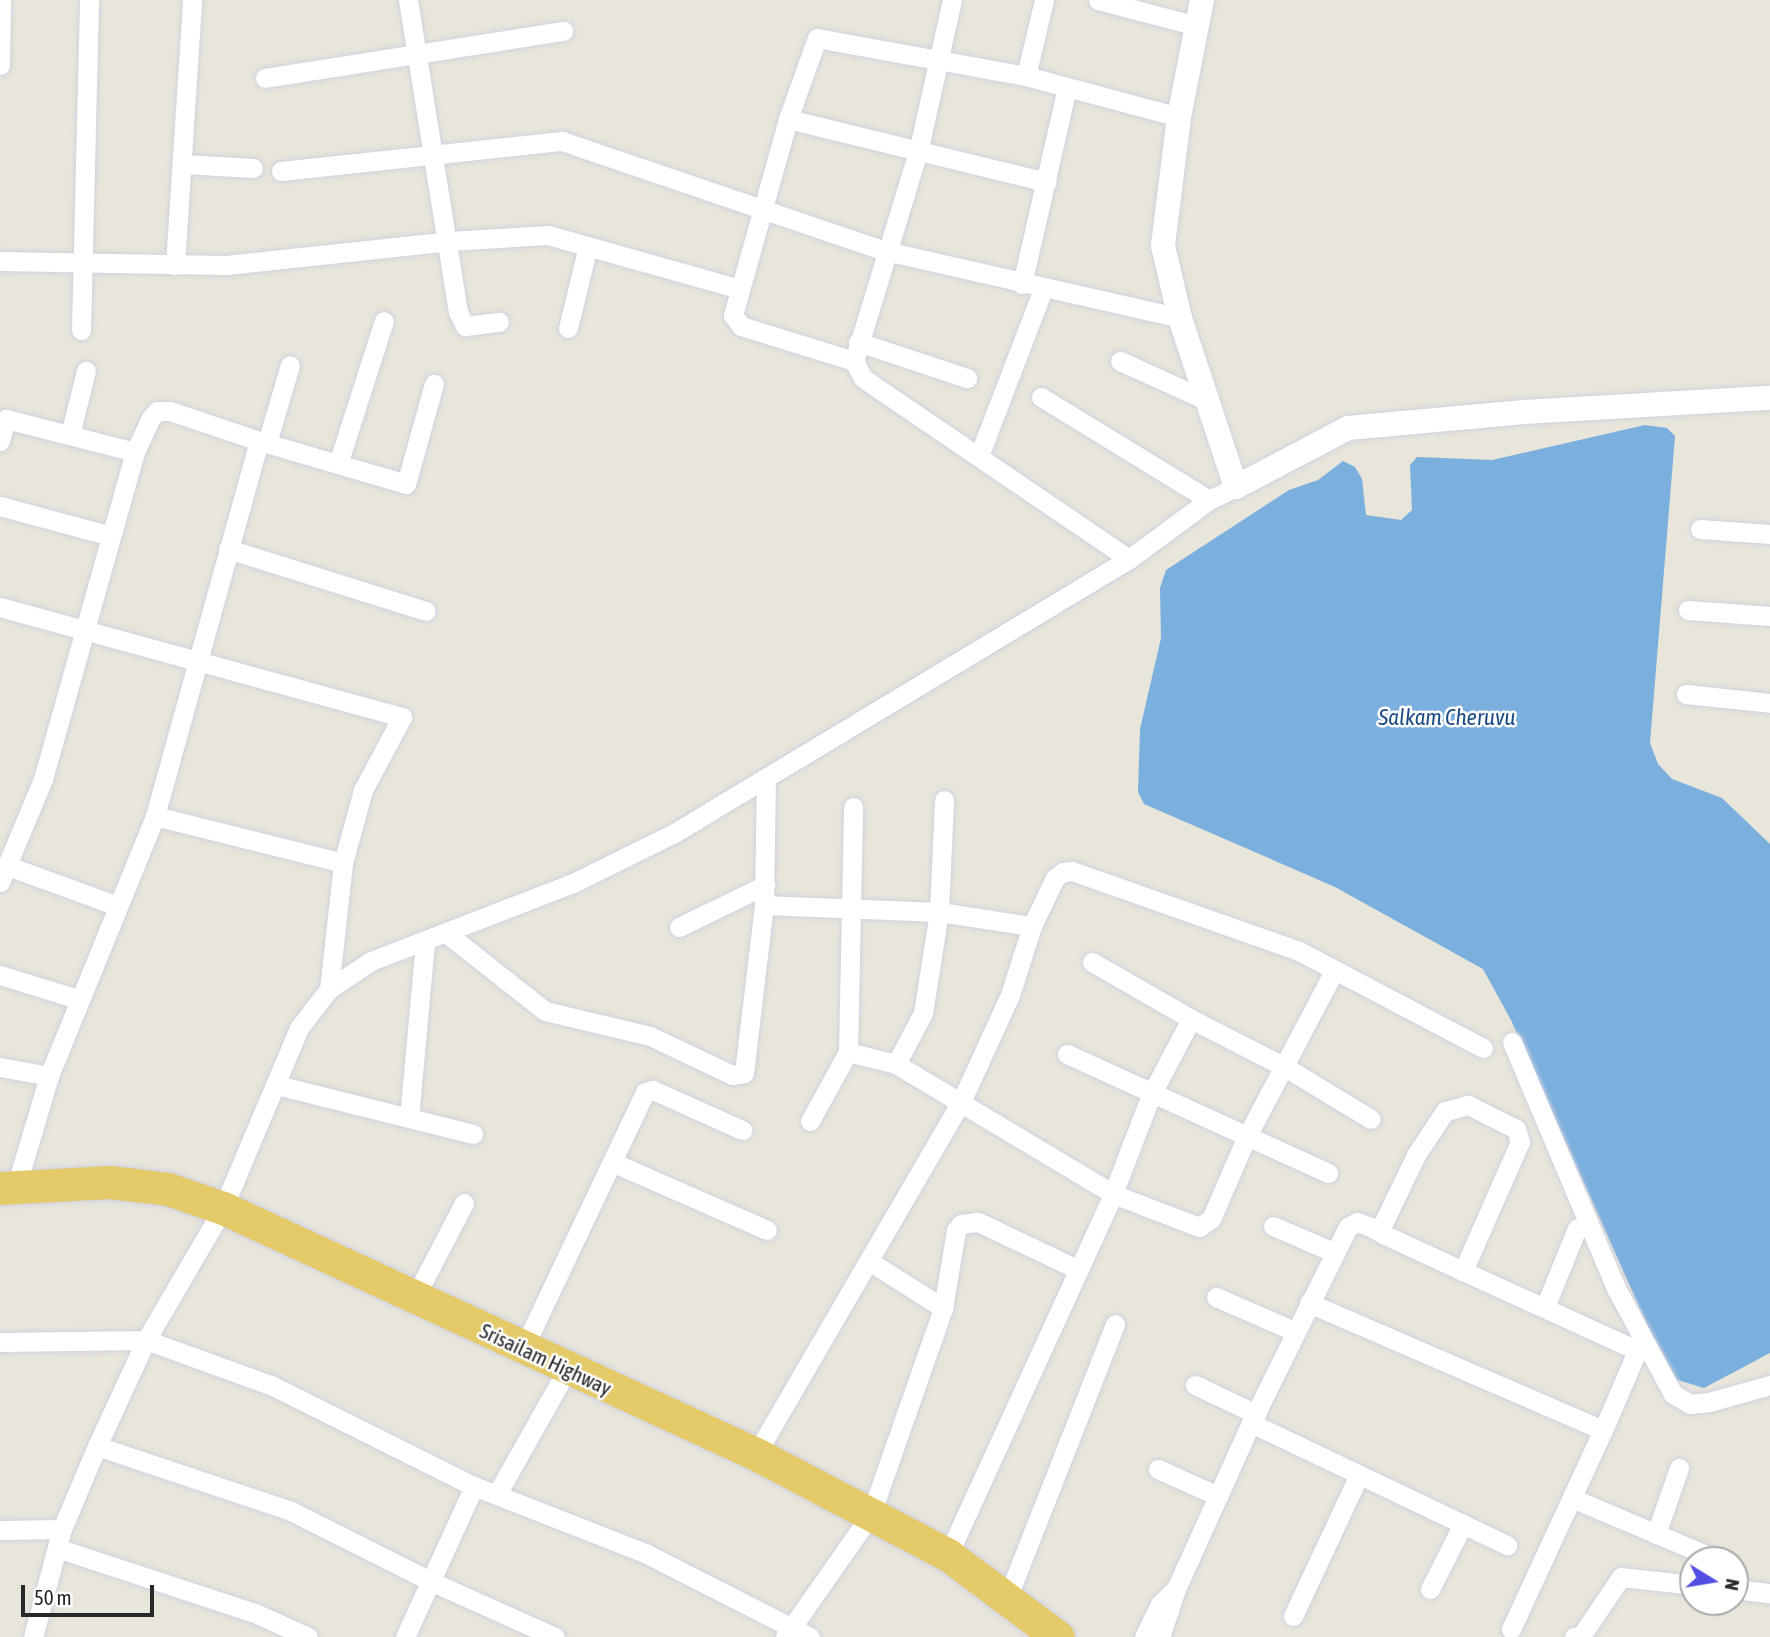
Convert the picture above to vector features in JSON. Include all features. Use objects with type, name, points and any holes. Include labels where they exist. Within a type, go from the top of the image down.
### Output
[{"type":"highway","name":"Srisailam Highway","points":[[8,1187],[110,1182],[168,1189],[223,1208],[567,1370],[756,1454],[948,1555],[1008,1596],[1058,1637]]},
{"type":"street","points":[[0,65],[1,0]]},
{"type":"street","points":[[81,330],[85,266],[89,0]]},
{"type":"street","points":[[175,265],[184,164],[192,0]]},
{"type":"street","points":[[408,0],[415,57],[461,321],[470,327],[499,322]]},
{"type":"street","points":[[952,0],[935,62],[918,152],[856,351],[863,377],[1129,559]]},
{"type":"street","points":[[1026,76],[1044,0]]},
{"type":"street","points":[[1098,0],[1197,26]]},
{"type":"street","points":[[1202,0],[1179,117],[1163,246],[1180,318],[1236,486]]},
{"type":"street","points":[[265,78],[415,57],[563,31]]},
{"type":"street","points":[[967,378],[737,323],[733,315],[788,119],[817,38],[935,62],[1026,76],[1179,117]]},
{"type":"street","points":[[1022,284],[1067,87]]},
{"type":"street","points":[[788,119],[1046,182]]},
{"type":"street","points":[[281,171],[562,141],[886,251],[1043,289],[1180,318]]},
{"type":"street","points":[[184,164],[253,168]]},
{"type":"street","points":[[0,261],[85,266],[226,265],[449,241],[548,235],[740,289]]},
{"type":"street","points":[[568,328],[588,246]]},
{"type":"street","points":[[979,456],[1043,289]]},
{"type":"street","points":[[338,464],[384,321]]},
{"type":"street","points":[[1120,361],[1206,400]]},
{"type":"street","points":[[8,1187],[115,905],[155,817],[228,549],[290,365]]},
{"type":"street","points":[[70,435],[86,371]]},
{"type":"street","points":[[115,905],[4,874],[43,779],[88,630],[135,452],[157,411],[406,484],[434,384]]},
{"type":"street","points":[[1041,397],[1209,500]]},
{"type":"street","points":[[33,1637],[60,1538],[97,1446],[146,1340],[223,1208],[299,1028],[329,989],[371,961],[571,884],[677,832],[1129,559],[1209,500],[1348,428],[1770,398]]},
{"type":"street","points":[[0,441],[3,418],[135,452]]},
{"type":"street","points":[[0,506],[111,536]]},
{"type":"street","points":[[1700,529],[1770,534]]},
{"type":"street","points":[[228,549],[426,611]]},
{"type":"street","points":[[0,607],[402,717],[363,790],[343,863],[329,989]]},
{"type":"street","points":[[1688,610],[1770,616]]},
{"type":"street","points":[[1686,694],[1770,704]]},
{"type":"street","points":[[446,933],[545,1011],[650,1036],[732,1075],[744,1073],[764,905],[766,778]]},
{"type":"street","points":[[896,1064],[923,1013],[939,912],[944,800]]},
{"type":"street","points":[[810,1121],[848,1052],[853,807]]},
{"type":"street","points":[[155,817],[343,863]]},
{"type":"street","points":[[756,1454],[961,1102],[1010,995],[1032,926],[1055,878],[1072,871],[1299,951],[1483,1048]]},
{"type":"street","points":[[679,927],[765,885]]},
{"type":"street","points":[[764,905],[852,911],[939,912],[1032,926]]},
{"type":"street","points":[[409,1118],[425,942]]},
{"type":"street","points":[[1092,962],[1285,1067],[1371,1119]]},
{"type":"street","points":[[848,1052],[896,1064],[1113,1194],[1192,1228],[1205,1225],[1246,1138],[1334,971]]},
{"type":"street","points":[[0,975],[78,999]]},
{"type":"street","points":[[948,1555],[1113,1194],[1151,1095],[1191,1018]]},
{"type":"street","points":[[1512,1042],[1617,1290],[1673,1394],[1690,1404],[1709,1402],[1770,1385]]},
{"type":"street","points":[[1067,1054],[1151,1095],[1328,1173]]},
{"type":"street","points":[[0,1066],[49,1076]]},
{"type":"street","points":[[277,1085],[473,1134]]},
{"type":"street","points":[[523,1349],[641,1097],[653,1090],[742,1130]]},
{"type":"street","points":[[1379,1232],[1416,1155],[1445,1111],[1468,1105],[1504,1121],[1516,1129],[1520,1142],[1463,1271]]},
{"type":"street","points":[[612,1162],[767,1230]]},
{"type":"street","points":[[415,1297],[464,1203]]},
{"type":"street","points":[[1160,1637],[1177,1589],[1253,1418],[1334,1252],[1352,1223],[1379,1232],[1632,1348],[1635,1356],[1511,1629]]},
{"type":"street","points":[[789,1631],[871,1514],[943,1308],[953,1240],[961,1224],[986,1226],[1077,1269]]},
{"type":"street","points":[[1273,1226],[1334,1252]]},
{"type":"street","points":[[1545,1307],[1577,1228]]},
{"type":"street","points":[[869,1261],[943,1308]]},
{"type":"street","points":[[1216,1297],[1296,1332]]},
{"type":"street","points":[[1309,1303],[1603,1430]]},
{"type":"street","points":[[1008,1596],[1115,1324]]},
{"type":"street","points":[[0,1342],[146,1340],[273,1386],[474,1486],[645,1553],[789,1631],[810,1637]]},
{"type":"street","points":[[497,1494],[567,1370]]},
{"type":"street","points":[[1195,1385],[1359,1475],[1507,1545]]},
{"type":"street","points":[[97,1446],[291,1511],[428,1580],[555,1637]]},
{"type":"street","points":[[1656,1534],[1679,1468]]},
{"type":"street","points":[[1158,1469],[1218,1496]]},
{"type":"street","points":[[1293,1616],[1359,1475]]},
{"type":"street","points":[[405,1637],[428,1580],[474,1486]]},
{"type":"street","points":[[1572,1498],[1685,1546]]},
{"type":"street","points":[[1430,1589],[1462,1524]]},
{"type":"street","points":[[0,1530],[60,1538],[255,1613],[307,1637]]},
{"type":"street","points":[[1574,1637],[1581,1636],[1621,1577],[1679,1583]]},
{"type":"street","points":[[1144,1637],[1160,1604],[1177,1589]]},
{"type":"street","points":[[1749,1591],[1770,1593]]},
{"type":"water","name":"Salkam Cheruvu","points":[[1645,425],[1667,428],[1675,436],[1650,743],[1658,764],[1672,779],[1722,798],[1770,844],[1770,1353],[1704,1388],[1671,1378],[1511,1020],[1483,969],[1335,887],[1144,804],[1138,792],[1140,729],[1161,638],[1160,588],[1166,570],[1289,490],[1318,480],[1343,461],[1355,467],[1362,479],[1366,515],[1401,520],[1412,510],[1410,465],[1417,457],[1492,460]]}]
